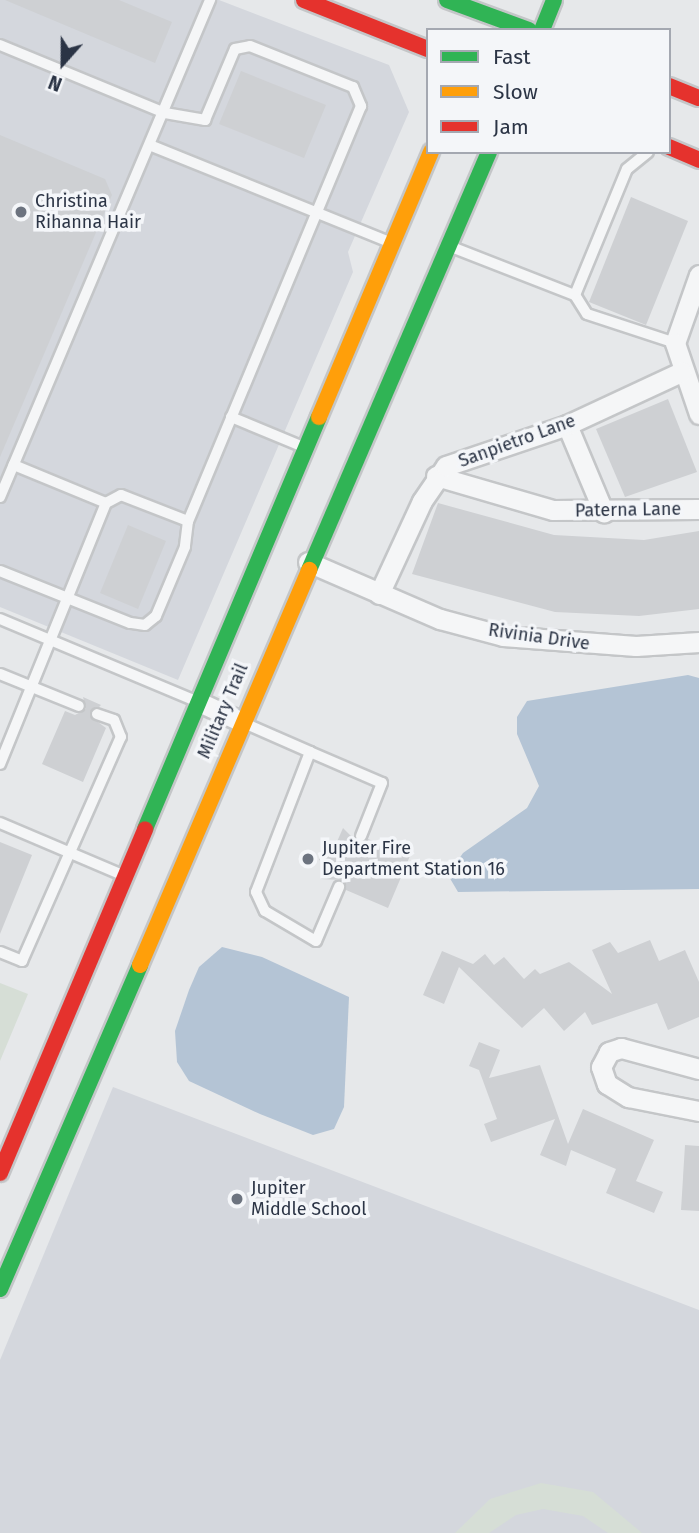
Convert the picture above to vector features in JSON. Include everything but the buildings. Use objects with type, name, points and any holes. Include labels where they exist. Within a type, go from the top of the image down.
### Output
[{"type":"main road","points":[[304,0],[426,48]]},
{"type":"main road","points":[[447,0],[524,28]]},
{"type":"main road","points":[[543,28],[554,0]]},
{"type":"main road","points":[[671,87],[699,98]]},
{"type":"main road","points":[[671,149],[699,160]]},
{"type":"main road","name":"Military Trail","points":[[0,1173],[430,154]]},
{"type":"main road","name":"Military Trail","points":[[0,1289],[308,562],[488,154]]},
{"type":"street","points":[[697,405],[681,372],[675,343],[699,275]]},
{"type":"street","name":"Sanpietro Lane","points":[[436,476],[446,467],[567,425],[681,372]]},
{"type":"street","points":[[567,425],[604,513]]},
{"type":"street","points":[[379,594],[436,476]]},
{"type":"street","name":"Paterna Lane","points":[[436,476],[515,503],[604,513],[699,509]]},
{"type":"street","name":"Rivinia Drive","points":[[308,562],[379,594],[503,636],[636,646],[699,642]]},
{"type":"street","points":[[199,702],[240,721]]},
{"type":"street","points":[[699,1069],[621,1048],[608,1052],[601,1067],[607,1084],[628,1097],[699,1111]]},
{"type":"lane","points":[[0,497],[152,146],[210,0]]},
{"type":"lane","points":[[0,45],[165,113],[205,120],[235,49],[243,47],[353,87],[361,106],[188,522],[185,547],[156,616],[145,625],[67,598],[0,570]]},
{"type":"lane","points":[[152,146],[392,243]]},
{"type":"lane","points":[[575,295],[627,169],[646,154]]},
{"type":"lane","points":[[449,246],[575,295],[587,314],[675,343]]},
{"type":"lane","points":[[231,417],[306,448]]},
{"type":"lane","points":[[14,466],[106,503]]},
{"type":"lane","points":[[0,764],[106,503],[121,495],[188,522]]},
{"type":"lane","points":[[0,619],[199,702]]},
{"type":"lane","points":[[0,674],[79,705]]},
{"type":"lane","points":[[0,952],[22,961],[121,737],[114,720],[97,714]]},
{"type":"lane","points":[[240,721],[382,783],[360,836]]},
{"type":"lane","points":[[310,752],[256,892],[281,926],[316,941],[339,887]]},
{"type":"lane","points":[[0,823],[126,876]]},
{"type":"shaded area","points":[[0,0],[219,0],[389,65],[409,112],[348,252],[353,272],[178,680],[0,607]]},
{"type":"shaded area","points":[[0,983],[28,994],[0,1061]]},
{"type":"shaded area","name":"Jupiter Middle School","points":[[113,1087],[699,1310],[699,1533],[0,1533],[0,1360]]},
{"type":"shaded area","points":[[541,1483],[593,1492],[642,1533],[608,1533],[583,1516],[543,1509],[516,1515],[489,1533],[455,1533],[490,1499]]},
{"type":"water","points":[[688,675],[699,678],[699,889],[458,892],[448,875],[463,853],[527,808],[539,786],[517,734],[517,717],[527,701]]},
{"type":"water","points":[[222,947],[262,957],[349,997],[344,1107],[334,1129],[313,1135],[260,1114],[189,1081],[177,1062],[175,1031],[189,990],[199,967]]},
{"type":"traffic: fast","points":[[447,0],[524,28]]},
{"type":"traffic: fast","points":[[543,28],[554,0]]},
{"type":"traffic: fast","points":[[309,570],[488,154]]},
{"type":"traffic: fast","points":[[145,829],[319,417]]},
{"type":"traffic: fast","points":[[0,1289],[140,965]]},
{"type":"traffic: slow","points":[[319,417],[430,154]]},
{"type":"traffic: slow","points":[[140,965],[309,570]]},
{"type":"traffic: jam","points":[[304,0],[426,48]]},
{"type":"traffic: jam","points":[[671,87],[699,98]]},
{"type":"traffic: jam","points":[[671,148],[699,160]]},
{"type":"traffic: jam","points":[[0,1173],[145,829]]},
{"type":"place","name":"Christina Rihanna Hair","points":[[21,212]]},
{"type":"place","name":"Jupiter Fire Department Station 16","points":[[308,859]]},
{"type":"place","name":"Jupiter Middle School","points":[[237,1199]]}]
